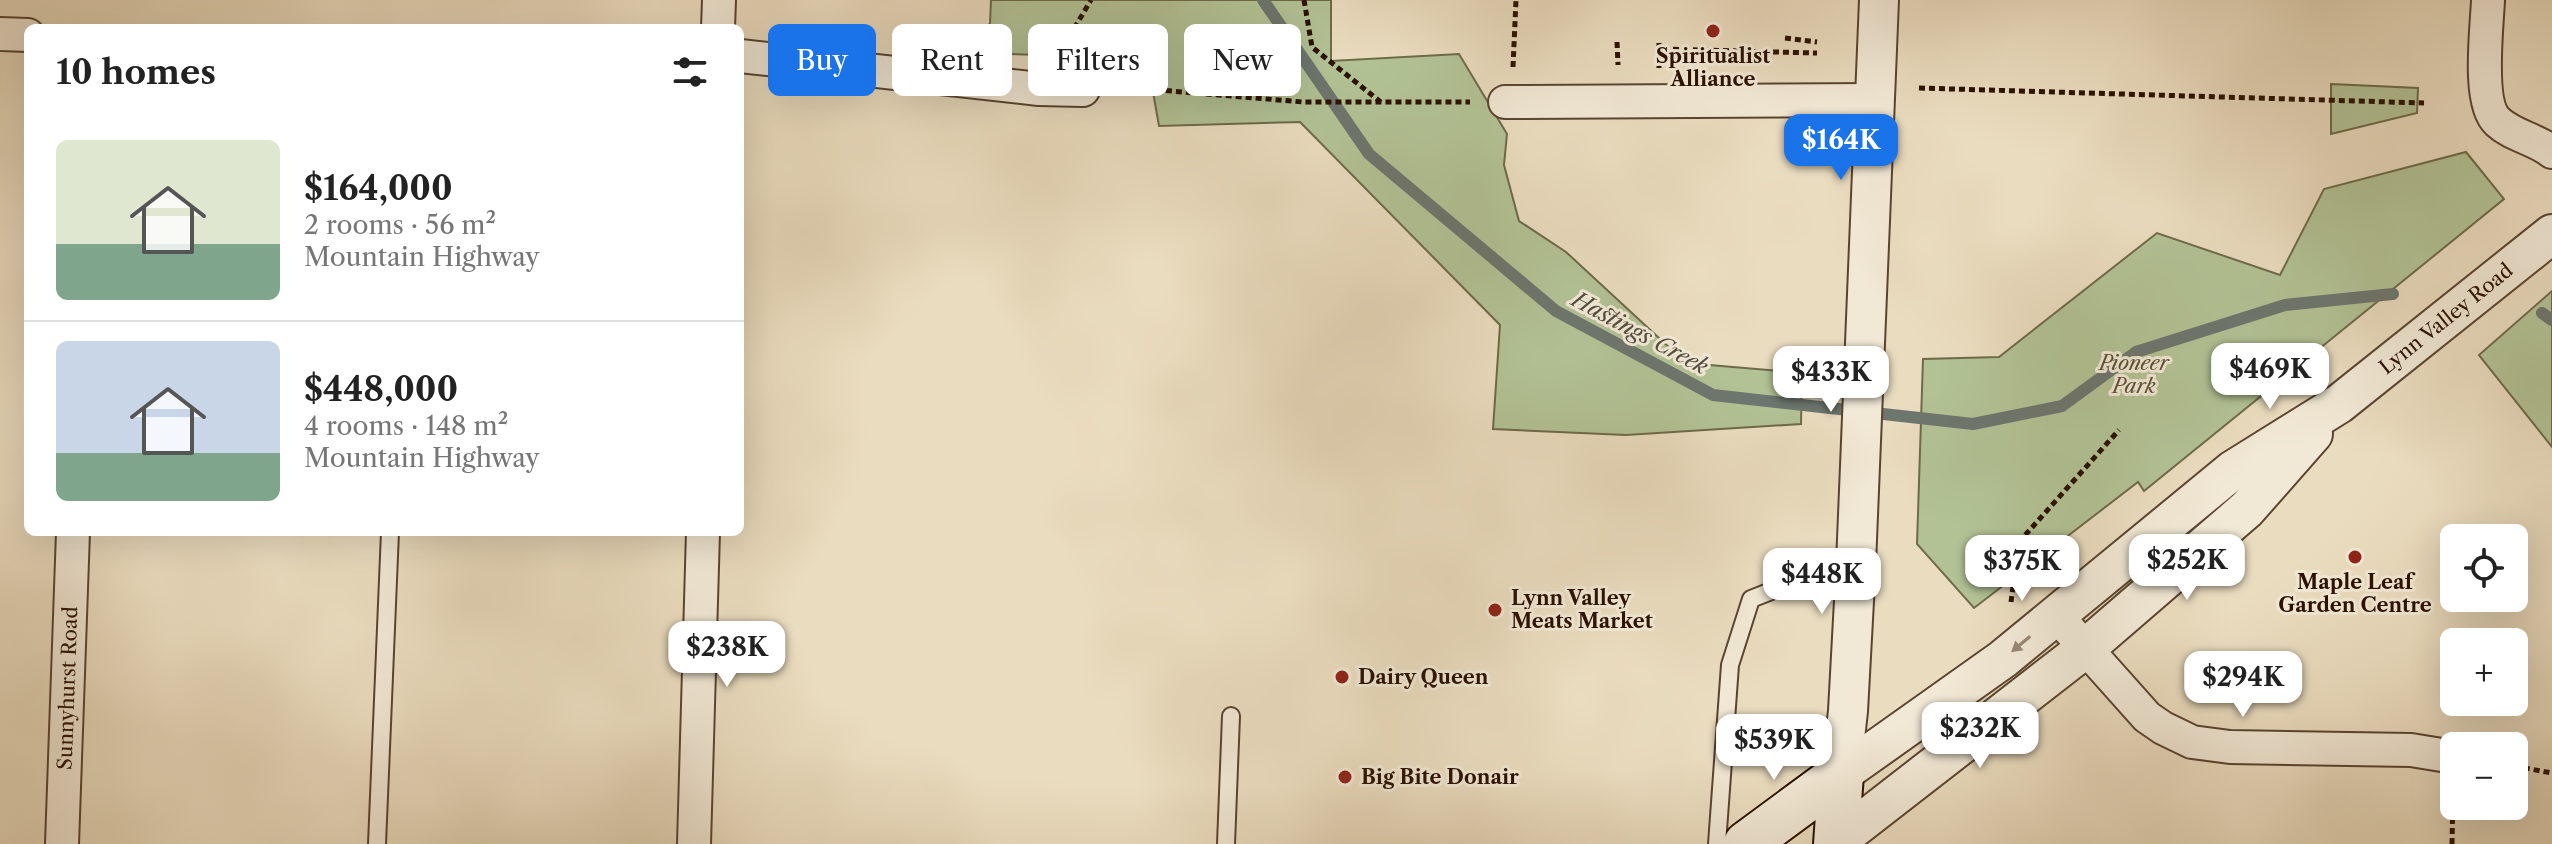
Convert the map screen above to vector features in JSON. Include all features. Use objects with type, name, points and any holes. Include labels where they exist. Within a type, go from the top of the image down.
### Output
[{"type":"main road","points":[[1835,843],[1841,774]]},
{"type":"main road","name":"Lynn Valley Road","points":[[1746,844],[1841,774]]},
{"type":"street","points":[[718,24],[719,0]]},
{"type":"street","points":[[1841,774],[1848,711],[1856,564],[1879,0]]},
{"type":"street","points":[[2488,0],[2488,106],[2495,120],[2552,152]]},
{"type":"street","points":[[0,34],[24,35]]},
{"type":"street","points":[[744,56],[1028,88]]},
{"type":"street","points":[[1508,102],[1876,100]]},
{"type":"street","name":"Lynn Valley Road","points":[[1841,774],[2003,659],[2233,470],[2339,404],[2552,234]]},
{"type":"street","name":"Lynn Valley Road","points":[[1835,843],[2086,648],[2247,509],[2339,404]]},
{"type":"street","name":"Sunnyhurst Road","points":[[62,844],[73,536]]},
{"type":"street","points":[[694,844],[703,536]]},
{"type":"street","points":[[2056,615],[2147,717],[2192,742],[2230,747],[2411,750],[2440,755]]},
{"type":"lane","points":[[377,844],[390,536]]},
{"type":"lane","points":[[1717,844],[1730,665],[1751,599],[1807,577],[1856,564]]},
{"type":"lane","points":[[1226,844],[1231,716]]},
{"type":"path","points":[[1077,24],[1091,0]]},
{"type":"path","points":[[1304,0],[1312,47],[1383,104]]},
{"type":"path","points":[[1168,91],[1303,102],[1508,102],[1516,0]]},
{"type":"path","points":[[1785,38],[1817,42]]},
{"type":"path","points":[[1659,43],[1659,49],[1817,53]]},
{"type":"path","points":[[1919,88],[2424,103]]},
{"type":"path","points":[[2009,611],[2019,542],[2119,430]]},
{"type":"path","points":[[2528,769],[2552,773]]},
{"type":"path","points":[[2452,844],[2453,820]]},
{"type":"green space","points":[[991,0],[1331,0],[1331,61],[1459,54],[1507,134],[1504,165],[1519,221],[1566,252],[1686,363],[1802,373],[1801,424],[1626,435],[1493,429],[1500,325],[1300,122],[1159,126],[1154,96],[1168,96],[1168,24],[1028,24],[1028,55],[1012,54],[1012,24],[990,23]]},
{"type":"green space","points":[[2331,84],[2418,88],[2417,113],[2331,134]]},
{"type":"green space","name":"Pioneer Park","points":[[2466,152],[2504,199],[2144,491],[2138,482],[1974,608],[1917,544],[1923,359],[1999,357],[2157,233],[2280,275],[2324,189]]},
{"type":"green space","points":[[2552,291],[2552,447],[2479,355]]},
{"type":"waterway","name":"Hastings Creek","points":[[1263,0],[1369,154],[1556,311],[1713,395],[1973,424],[2062,406],[2136,352],[2285,305],[2393,294]]},
{"type":"waterway","name":"Hastings Creek","points":[[2542,313],[2552,320]]},
{"type":"place","name":"Spiritualist Alliance","points":[[1713,31]]},
{"type":"place","name":"Maple Leaf Garden Centre","points":[[2355,557]]},
{"type":"place","name":"Lynn Valley Meats Market","points":[[1495,610]]},
{"type":"place","name":"Dairy Queen","points":[[1342,677]]},
{"type":"place","name":"Big Bite Donair","points":[[1345,777]]}]
